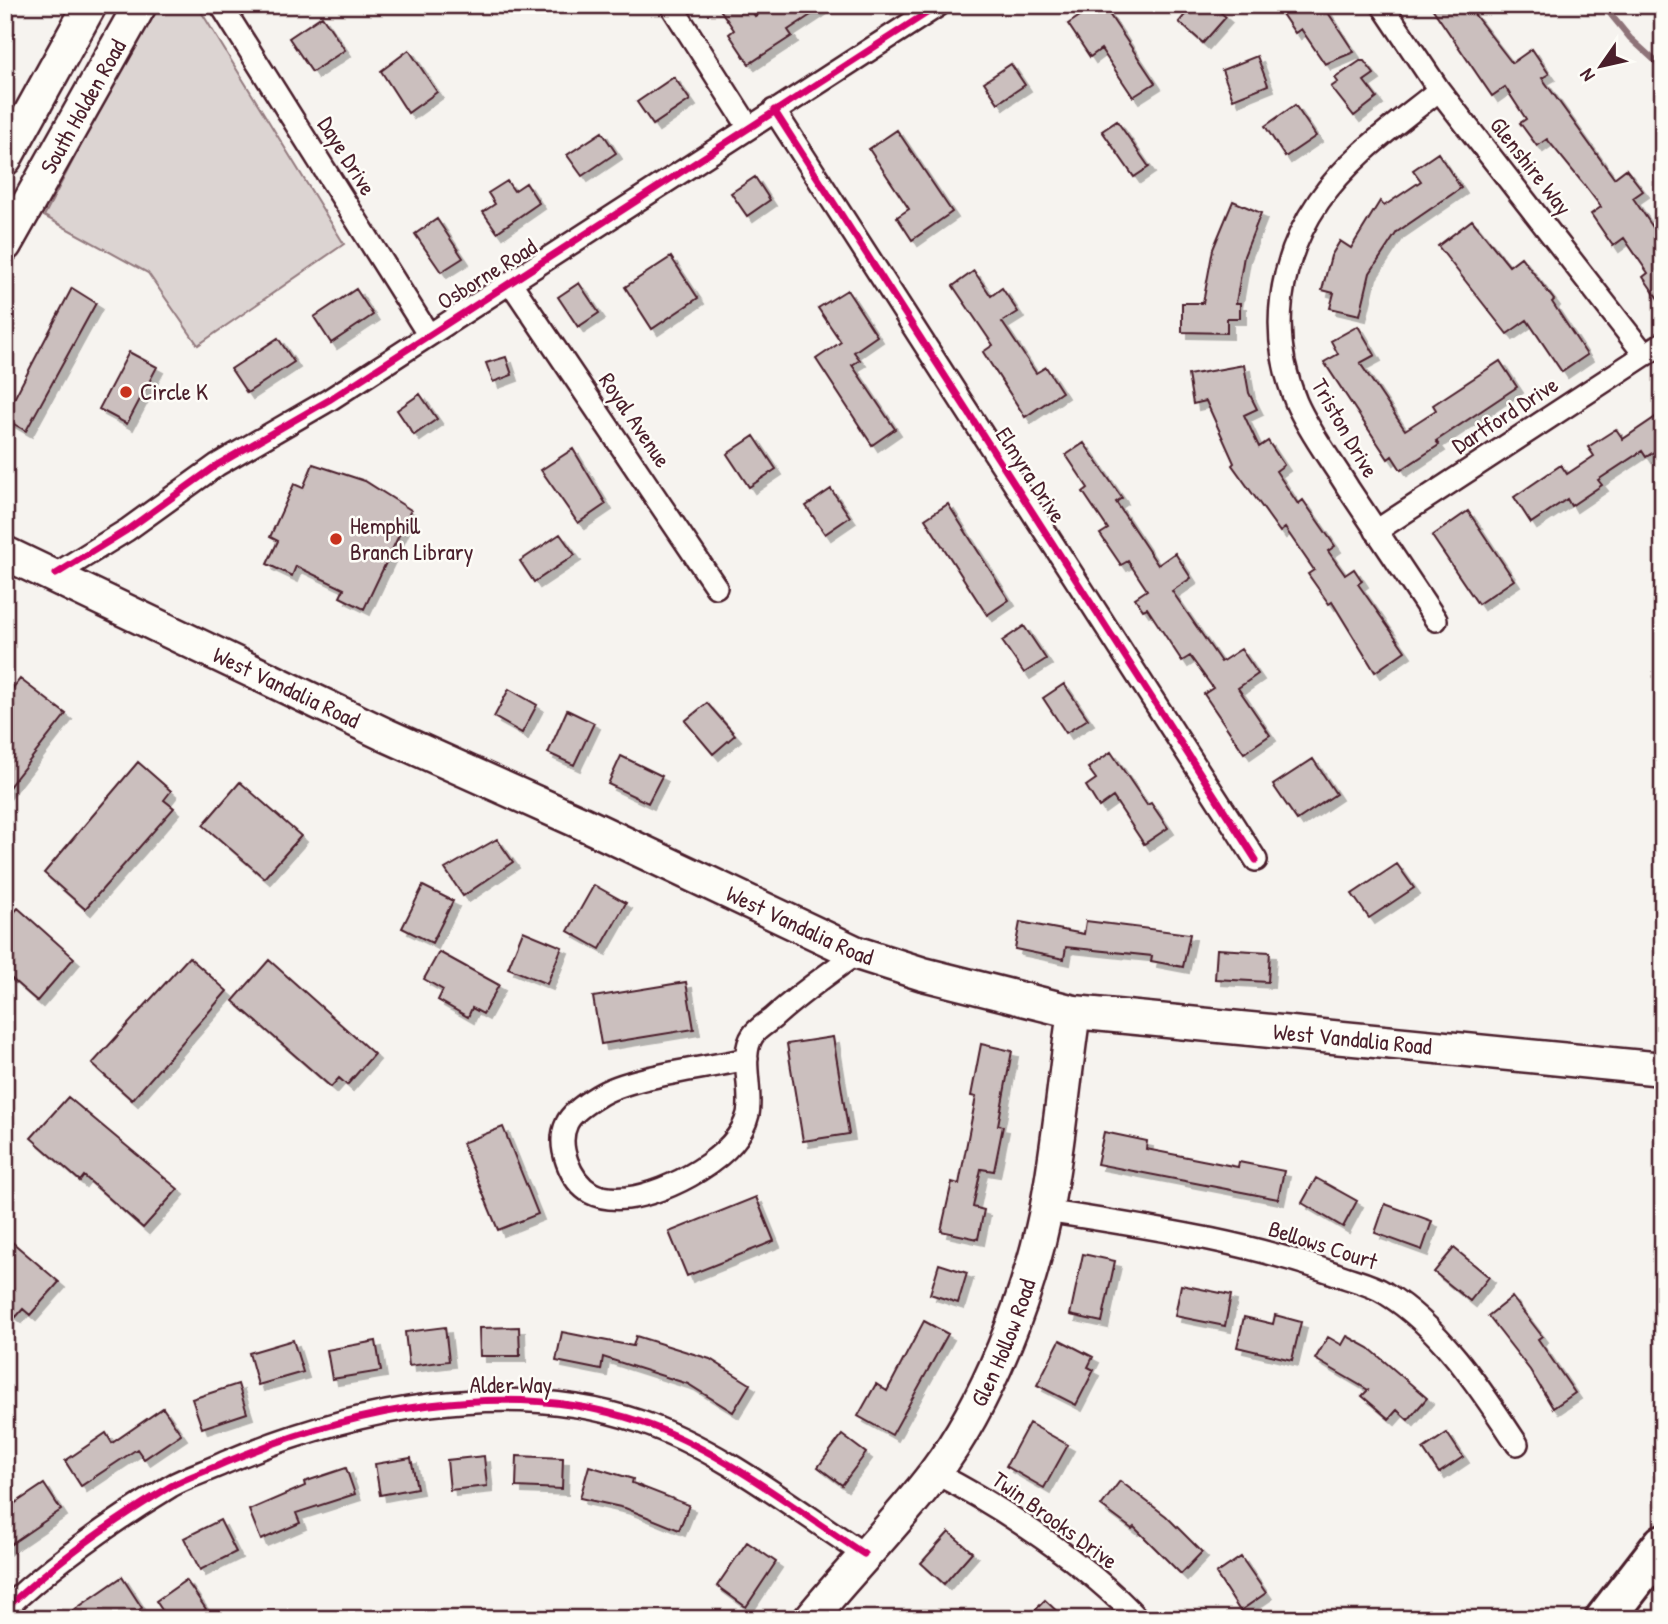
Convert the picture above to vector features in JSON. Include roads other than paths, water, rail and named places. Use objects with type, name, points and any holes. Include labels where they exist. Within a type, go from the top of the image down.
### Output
[{"type":"highway","points":[[1605,1619],[1663,1544]]},
{"type":"main road","name":"South Holden Road","points":[[5,159],[90,5]]},
{"type":"main road","name":"South Holden Road","points":[[5,245],[140,5]]},
{"type":"main road","name":"West Vandalia Road","points":[[5,553],[55,574],[386,735],[582,823],[856,953],[964,985],[1074,1012],[1663,1069]]},
{"type":"main road","name":"Glen Hollow Road","points":[[810,1619],[935,1473],[970,1416],[1000,1353],[1027,1283],[1045,1211],[1074,1012]]},
{"type":"street","name":"Daye Drive","points":[[221,5],[428,334]]},
{"type":"street","points":[[671,5],[748,126]]},
{"type":"street","name":"Osborne Road","points":[[55,574],[127,530],[217,465],[329,400],[748,126],[939,5]]},
{"type":"street","name":"Glenshire Way","points":[[1382,5],[1439,90],[1654,349]]},
{"type":"street","name":"Triston Drive","points":[[1436,620],[1297,403],[1282,360],[1279,321],[1282,287],[1296,244],[1319,200],[1361,153],[1439,90]]},
{"type":"street","name":"Elmyra Drive","points":[[774,110],[1256,860]]},
{"type":"street","name":"Royal Avenue","points":[[511,283],[716,587]]},
{"type":"street","name":"Dartford Drive","points":[[1377,531],[1654,349]]},
{"type":"street","points":[[747,1059],[669,1075],[601,1094],[567,1123],[562,1143],[571,1172],[590,1192],[612,1199],[639,1196],[690,1175],[737,1139],[748,1114],[747,1059],[751,1036],[792,1000],[856,953]]},
{"type":"street","name":"Bellows Court","points":[[1045,1211],[1216,1239],[1317,1268],[1385,1292],[1433,1334],[1473,1377],[1517,1444]]},
{"type":"street","name":"Alder Way","points":[[5,1609],[86,1543],[173,1485],[274,1442],[383,1415],[448,1404],[523,1401],[579,1405],[642,1423],[715,1457],[864,1554]]},
{"type":"street","name":"Twin Brooks Drive","points":[[935,1473],[975,1493],[1070,1560],[1138,1619]]},
{"type":"waterway","points":[[1603,5],[1630,38],[1663,68]]},
{"type":"place","name":"Circle K","points":[[126,392]]},
{"type":"place","name":"Hemphill Branch Library","points":[[336,539]]}]
